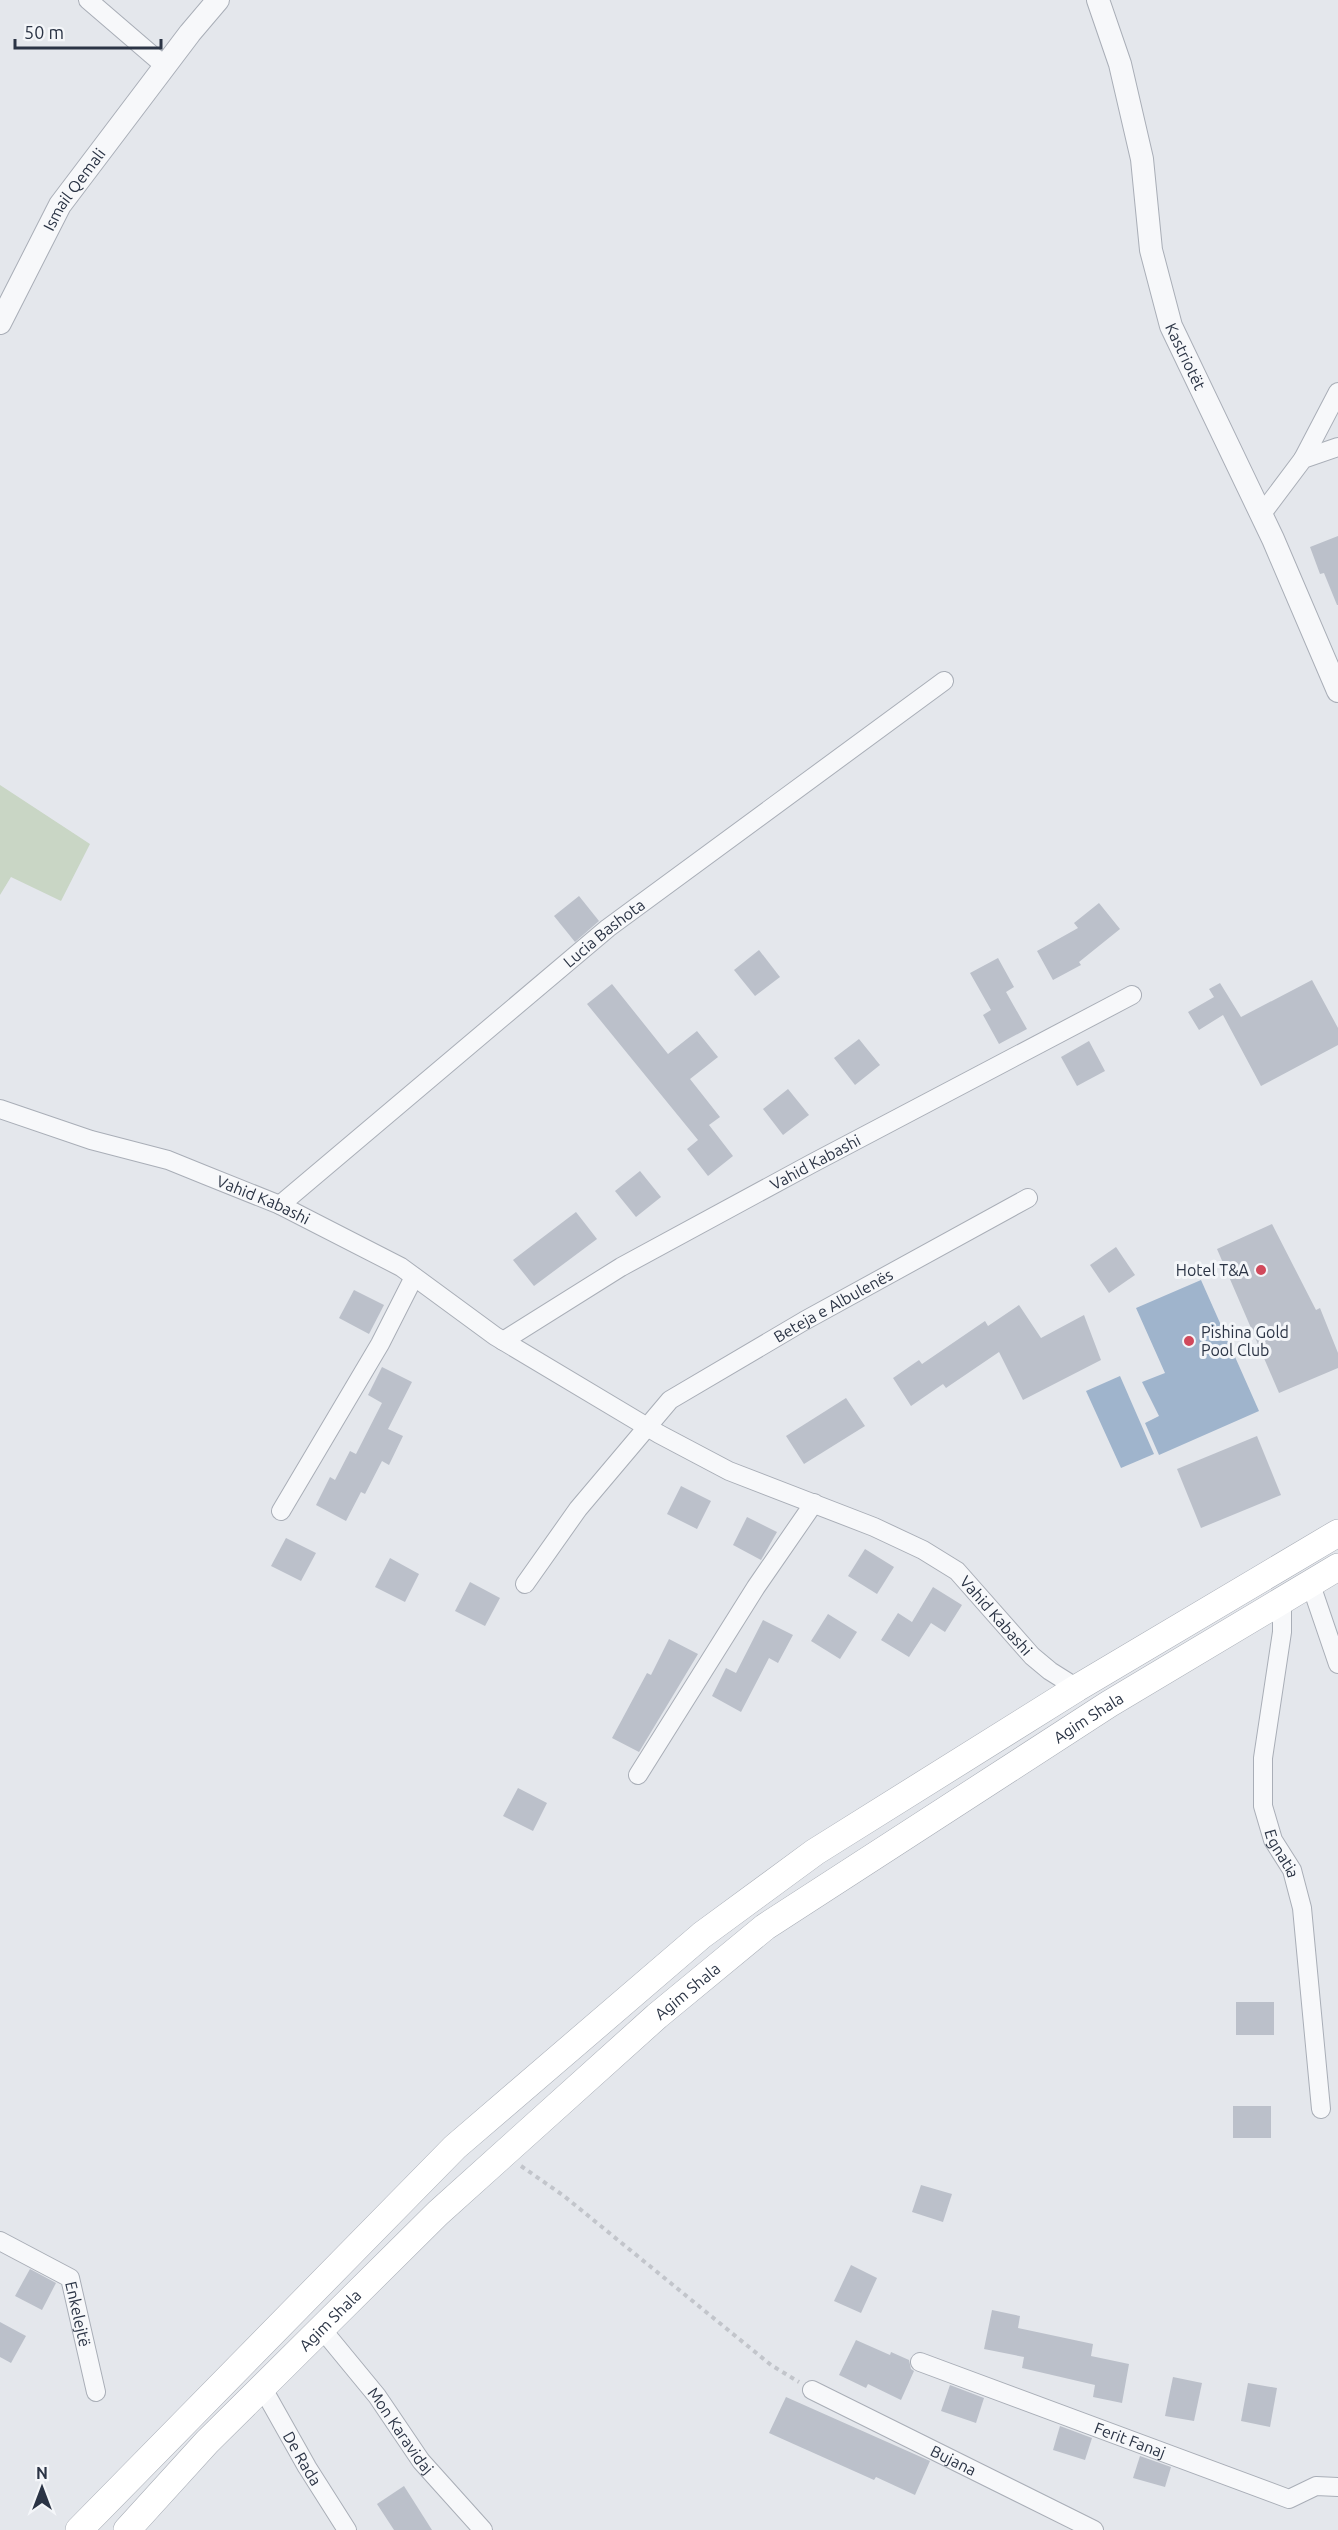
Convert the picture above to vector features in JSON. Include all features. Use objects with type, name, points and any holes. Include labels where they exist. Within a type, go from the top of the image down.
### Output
[{"type":"main road","name":"Agim Shala","points":[[79,2530],[455,2147],[702,1935],[815,1852],[1077,1688],[1338,1533]]},
{"type":"main road","name":"Agim Shala","points":[[127,2530],[207,2442],[438,2213],[657,2016],[765,1927],[1109,1704],[1338,1567]]},
{"type":"street","points":[[88,0],[166,67]]},
{"type":"street","name":"Ismail Qemali","points":[[0,323],[60,205],[190,33],[218,0]]},
{"type":"street","name":"Kastriotët","points":[[1098,0],[1120,64],[1142,159],[1151,250],[1171,326],[1273,539],[1338,691]]},
{"type":"street","points":[[1261,515],[1303,459],[1338,392]]},
{"type":"street","points":[[1303,459],[1338,447]]},
{"type":"street","name":"Lucia Bashota","points":[[280,1205],[608,928],[944,681]]},
{"type":"street","name":"Vahid Kabashi","points":[[503,1341],[621,1267],[1132,995]]},
{"type":"street","name":"Vahid Kabashi","points":[[0,1109],[92,1140],[168,1160],[280,1205],[401,1267],[503,1341],[647,1426],[729,1471],[814,1503],[923,1550],[957,1571],[1032,1656],[1077,1688]]},
{"type":"street","name":"Beteja e Albulenës","points":[[525,1584],[578,1509],[670,1400],[804,1321],[1028,1198]]},
{"type":"street","points":[[281,1511],[380,1344],[414,1277]]},
{"type":"street","points":[[638,1775],[756,1587],[814,1503]]},
{"type":"street","points":[[1310,1582],[1338,1664]]},
{"type":"street","name":"Egnatia","points":[[1282,1599],[1282,1632],[1263,1758],[1263,1806],[1273,1840],[1292,1870],[1302,1908],[1321,2109]]},
{"type":"street","name":"Enkelejtë","points":[[0,2241],[70,2278],[96,2392]]},
{"type":"street","name":"Mon Karavidaj","points":[[321,2328],[377,2396],[421,2461],[473,2516],[483,2530]]},
{"type":"street","name":"Ferit Fanaj","points":[[920,2362],[1289,2499],[1316,2486],[1338,2487]]},
{"type":"street","name":"De Rada","points":[[262,2387],[307,2467],[347,2530]]},
{"type":"street","name":"Bujana","points":[[812,2390],[1094,2530]]},
{"type":"path","points":[[503,2154],[564,2196],[771,2365],[812,2390]]},
{"type":"green space","points":[[0,785],[90,844],[61,901],[11,877],[0,895]]},
{"type":"water","name":"Pishina Gold Pool Club","points":[[1201,1280],[1259,1411],[1159,1455],[1145,1423],[1159,1416],[1142,1382],[1165,1373],[1136,1308]]},
{"type":"water","points":[[1120,1376],[1154,1454],[1121,1468],[1086,1391]]},
{"type":"building","points":[[1338,536],[1337,605],[1324,573],[1320,574],[1310,547]]},
{"type":"building","points":[[579,896],[599,921],[575,942],[554,916]]},
{"type":"building","points":[[1099,903],[1120,929],[1079,962],[1081,965],[1053,980],[1037,951],[1078,928],[1074,923]]},
{"type":"building","points":[[759,950],[780,977],[755,996],[734,970]]},
{"type":"building","points":[[998,958],[1014,987],[1006,992],[1027,1029],[999,1044],[983,1015],[991,1010],[970,973]]},
{"type":"building","points":[[1312,980],[1338,1028],[1338,1045],[1261,1086],[1223,1015],[1199,1030],[1188,1012],[1214,997],[1209,989],[1220,983],[1241,1017]]},
{"type":"building","points":[[612,984],[668,1054],[697,1031],[718,1057],[690,1079],[720,1117],[709,1125],[733,1156],[708,1176],[687,1149],[698,1140],[587,1004]]},
{"type":"building","points":[[859,1039],[880,1065],[855,1085],[834,1058]]},
{"type":"building","points":[[1089,1041],[1105,1071],[1077,1086],[1061,1057]]},
{"type":"building","points":[[788,1089],[809,1115],[783,1135],[763,1109]]},
{"type":"building","points":[[640,1171],[661,1197],[636,1217],[615,1191]]},
{"type":"building","points":[[576,1212],[597,1239],[534,1286],[513,1260]]},
{"type":"building","points":[[1272,1224],[1316,1310],[1320,1308],[1338,1353],[1338,1368],[1279,1393],[1217,1249]]},
{"type":"building","points":[[1116,1247],[1135,1275],[1109,1293],[1090,1265]]},
{"type":"building","points":[[354,1290],[384,1305],[369,1334],[339,1318]]},
{"type":"building","points":[[1019,1305],[1041,1338],[1084,1315],[1101,1360],[1023,1400],[999,1352],[946,1388],[943,1384],[911,1406],[893,1378],[919,1360],[922,1364],[985,1321],[988,1326]]},
{"type":"building","points":[[382,1367],[412,1382],[388,1429],[403,1436],[389,1465],[382,1461],[365,1494],[361,1492],[346,1521],[316,1505],[330,1477],[335,1480],[350,1451],[356,1454],[382,1403],[368,1395]]},
{"type":"building","points":[[846,1398],[865,1426],[804,1464],[786,1436]]},
{"type":"building","points":[[1257,1436],[1281,1495],[1201,1528],[1177,1469]]},
{"type":"building","points":[[681,1486],[711,1501],[697,1529],[667,1514]]},
{"type":"building","points":[[747,1517],[777,1532],[761,1560],[733,1545]]},
{"type":"building","points":[[286,1538],[316,1553],[301,1581],[271,1566]]},
{"type":"building","points":[[865,1549],[894,1567],[877,1594],[848,1576]]},
{"type":"building","points":[[390,1558],[419,1574],[405,1602],[375,1587]]},
{"type":"building","points":[[470,1582],[500,1598],[485,1626],[455,1611]]},
{"type":"building","points":[[933,1587],[962,1605],[945,1632],[931,1623],[909,1657],[881,1640],[898,1613],[912,1622]]},
{"type":"building","points":[[828,1614],[857,1632],[840,1659],[811,1641]]},
{"type":"building","points":[[763,1620],[793,1635],[778,1663],[769,1658],[741,1712],[712,1696],[726,1668],[736,1673]]},
{"type":"building","points":[[669,1639],[698,1654],[639,1752],[612,1738],[647,1673],[651,1675]]},
{"type":"building","points":[[518,1788],[547,1803],[533,1831],[503,1816]]},
{"type":"building","points":[[1236,2002],[1274,2002],[1274,2035],[1236,2035]]},
{"type":"building","points":[[1233,2106],[1271,2106],[1271,2138],[1233,2138]]},
{"type":"building","points":[[921,2185],[952,2194],[943,2222],[912,2212]]},
{"type":"building","points":[[851,2265],[877,2278],[861,2313],[834,2301]]},
{"type":"building","points":[[30,2269],[56,2283],[42,2310],[15,2296]]},
{"type":"building","points":[[992,2310],[1020,2316],[1018,2328],[1093,2344],[1091,2356],[1129,2364],[1122,2403],[1093,2397],[1095,2385],[1022,2368],[1024,2357],[984,2349]]},
{"type":"building","points":[[0,2322],[26,2336],[11,2363],[0,2357]]},
{"type":"building","points":[[856,2340],[890,2355],[891,2352],[909,2360],[911,2369],[914,2371],[901,2400],[868,2384],[866,2388],[839,2375]]},
{"type":"building","points":[[1173,2377],[1202,2383],[1194,2421],[1165,2416]]},
{"type":"building","points":[[1248,2383],[1277,2388],[1270,2427],[1241,2421]]},
{"type":"building","points":[[950,2385],[984,2398],[976,2423],[941,2411]]},
{"type":"building","points":[[786,2397],[930,2461],[915,2495],[876,2477],[874,2480],[769,2433]]},
{"type":"building","points":[[1060,2426],[1092,2438],[1085,2460],[1053,2450]]},
{"type":"building","points":[[1140,2456],[1171,2467],[1165,2487],[1133,2478]]},
{"type":"building","points":[[404,2486],[432,2530],[394,2530],[377,2504]]},
{"type":"place","name":"Hotel T&A","points":[[1261,1270]]},
{"type":"place","name":"Pishina Gold Pool Club","points":[[1189,1341]]}]
